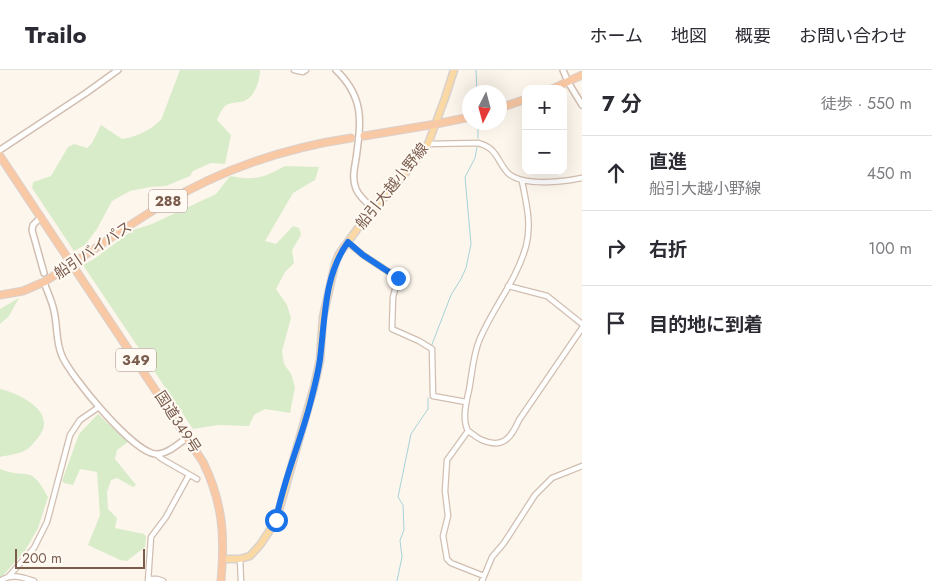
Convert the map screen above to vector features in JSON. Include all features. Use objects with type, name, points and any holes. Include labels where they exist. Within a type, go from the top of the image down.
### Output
[{"type":"highway","points":[[561,85],[582,75]]},
{"type":"highway","points":[[507,106],[522,100]]},
{"type":"highway","points":[[364,136],[462,119]]},
{"type":"highway","name":"船引バイパス","points":[[0,295],[23,291],[44,282],[163,204],[233,170],[305,147],[351,138]]},
{"type":"highway","name":"国道349号","points":[[0,156],[204,462],[218,497],[223,529],[221,581]]},
{"type":"main road","name":"船引大越小野線","points":[[240,559],[250,556],[255,552],[276,520],[314,387],[320,360],[323,317],[339,254],[428,144],[454,70]]},
{"type":"main road","points":[[223,559],[240,559]]},
{"type":"street","points":[[0,150],[118,70]]},
{"type":"street","points":[[294,70],[300,72],[306,70]]},
{"type":"street","points":[[336,70],[348,83],[357,100],[360,118],[354,181],[359,195],[374,209]]},
{"type":"street","points":[[563,70],[582,105]]},
{"type":"street","points":[[428,144],[470,143],[485,145],[492,149],[507,173],[522,181],[582,178]]},
{"type":"street","points":[[522,181],[528,212],[529,233],[524,253],[478,342],[466,402],[468,431],[484,441],[497,443],[507,441],[513,434],[519,420],[582,328]]},
{"type":"street","points":[[42,217],[33,225],[32,230],[44,273]]},
{"type":"street","points":[[348,242],[363,255],[398,278],[393,297],[392,329],[432,349],[433,396],[466,402]]},
{"type":"street","points":[[44,282],[53,307],[62,356],[72,372],[99,406],[124,432],[147,451],[156,454],[197,479]]},
{"type":"street","points":[[508,286],[546,296],[582,324]]},
{"type":"street","points":[[0,581],[9,576],[34,548],[47,522],[70,435],[80,420],[99,406]]},
{"type":"street","points":[[468,431],[447,460],[444,491],[448,516],[443,536],[447,559],[451,563],[483,578],[492,557],[504,543],[542,486],[562,473],[582,466]]},
{"type":"street","points":[[156,454],[168,451],[188,436]]},
{"type":"street","points":[[162,581],[157,578],[148,580],[151,537],[166,517],[189,475]]},
{"type":"street","points":[[240,559],[241,581]]},
{"type":"street","points":[[9,576],[22,577],[34,581]]},
{"type":"green space","points":[[180,70],[260,70],[258,83],[251,96],[244,101],[225,106],[217,120],[231,135],[225,164],[211,163],[193,171],[190,176],[166,186],[130,191],[112,201],[97,229],[85,245],[74,251],[32,188],[33,182],[51,176],[68,147],[74,144],[87,148],[92,143],[101,125],[122,139],[138,135],[157,124],[161,120]]},
{"type":"green space","points":[[285,166],[319,167],[315,180],[293,193],[265,241],[276,244],[293,226],[299,228],[301,235],[292,250],[294,263],[285,272],[276,289],[287,305],[291,318],[282,351],[284,364],[291,374],[295,387],[290,413],[265,409],[254,415],[249,426],[218,425],[193,429],[83,265],[133,230],[152,224],[216,194],[230,176],[259,177]]},
{"type":"green space","points":[[19,298],[9,316],[0,324],[0,309]]},
{"type":"green space","points":[[0,389],[27,400],[41,413],[44,421],[43,430],[29,448],[0,457]]},
{"type":"green space","points":[[98,414],[128,442],[117,450],[115,459],[136,485],[133,487],[117,478],[111,480],[107,492],[108,509],[117,518],[115,528],[144,534],[146,537],[145,547],[127,561],[120,560],[88,545],[100,515],[97,472],[80,469],[73,485],[62,481],[79,434]]},
{"type":"green space","points":[[0,469],[32,476],[42,486],[48,497],[38,528],[25,551],[0,579]]},
{"type":"waterway","points":[[476,70],[477,85]]},
{"type":"waterway","points":[[478,130],[478,138]]},
{"type":"waterway","points":[[431,347],[451,295],[466,268],[471,244],[465,177],[475,158],[477,147]]},
{"type":"waterway","points":[[430,353],[430,377]]},
{"type":"waterway","points":[[397,581],[402,557],[400,540],[404,530],[403,505],[398,497],[411,434],[428,409],[428,398]]},
{"type":"route","points":[[276,520],[310,403],[320,360],[323,317],[339,254],[348,242],[363,255],[398,278]]}]
